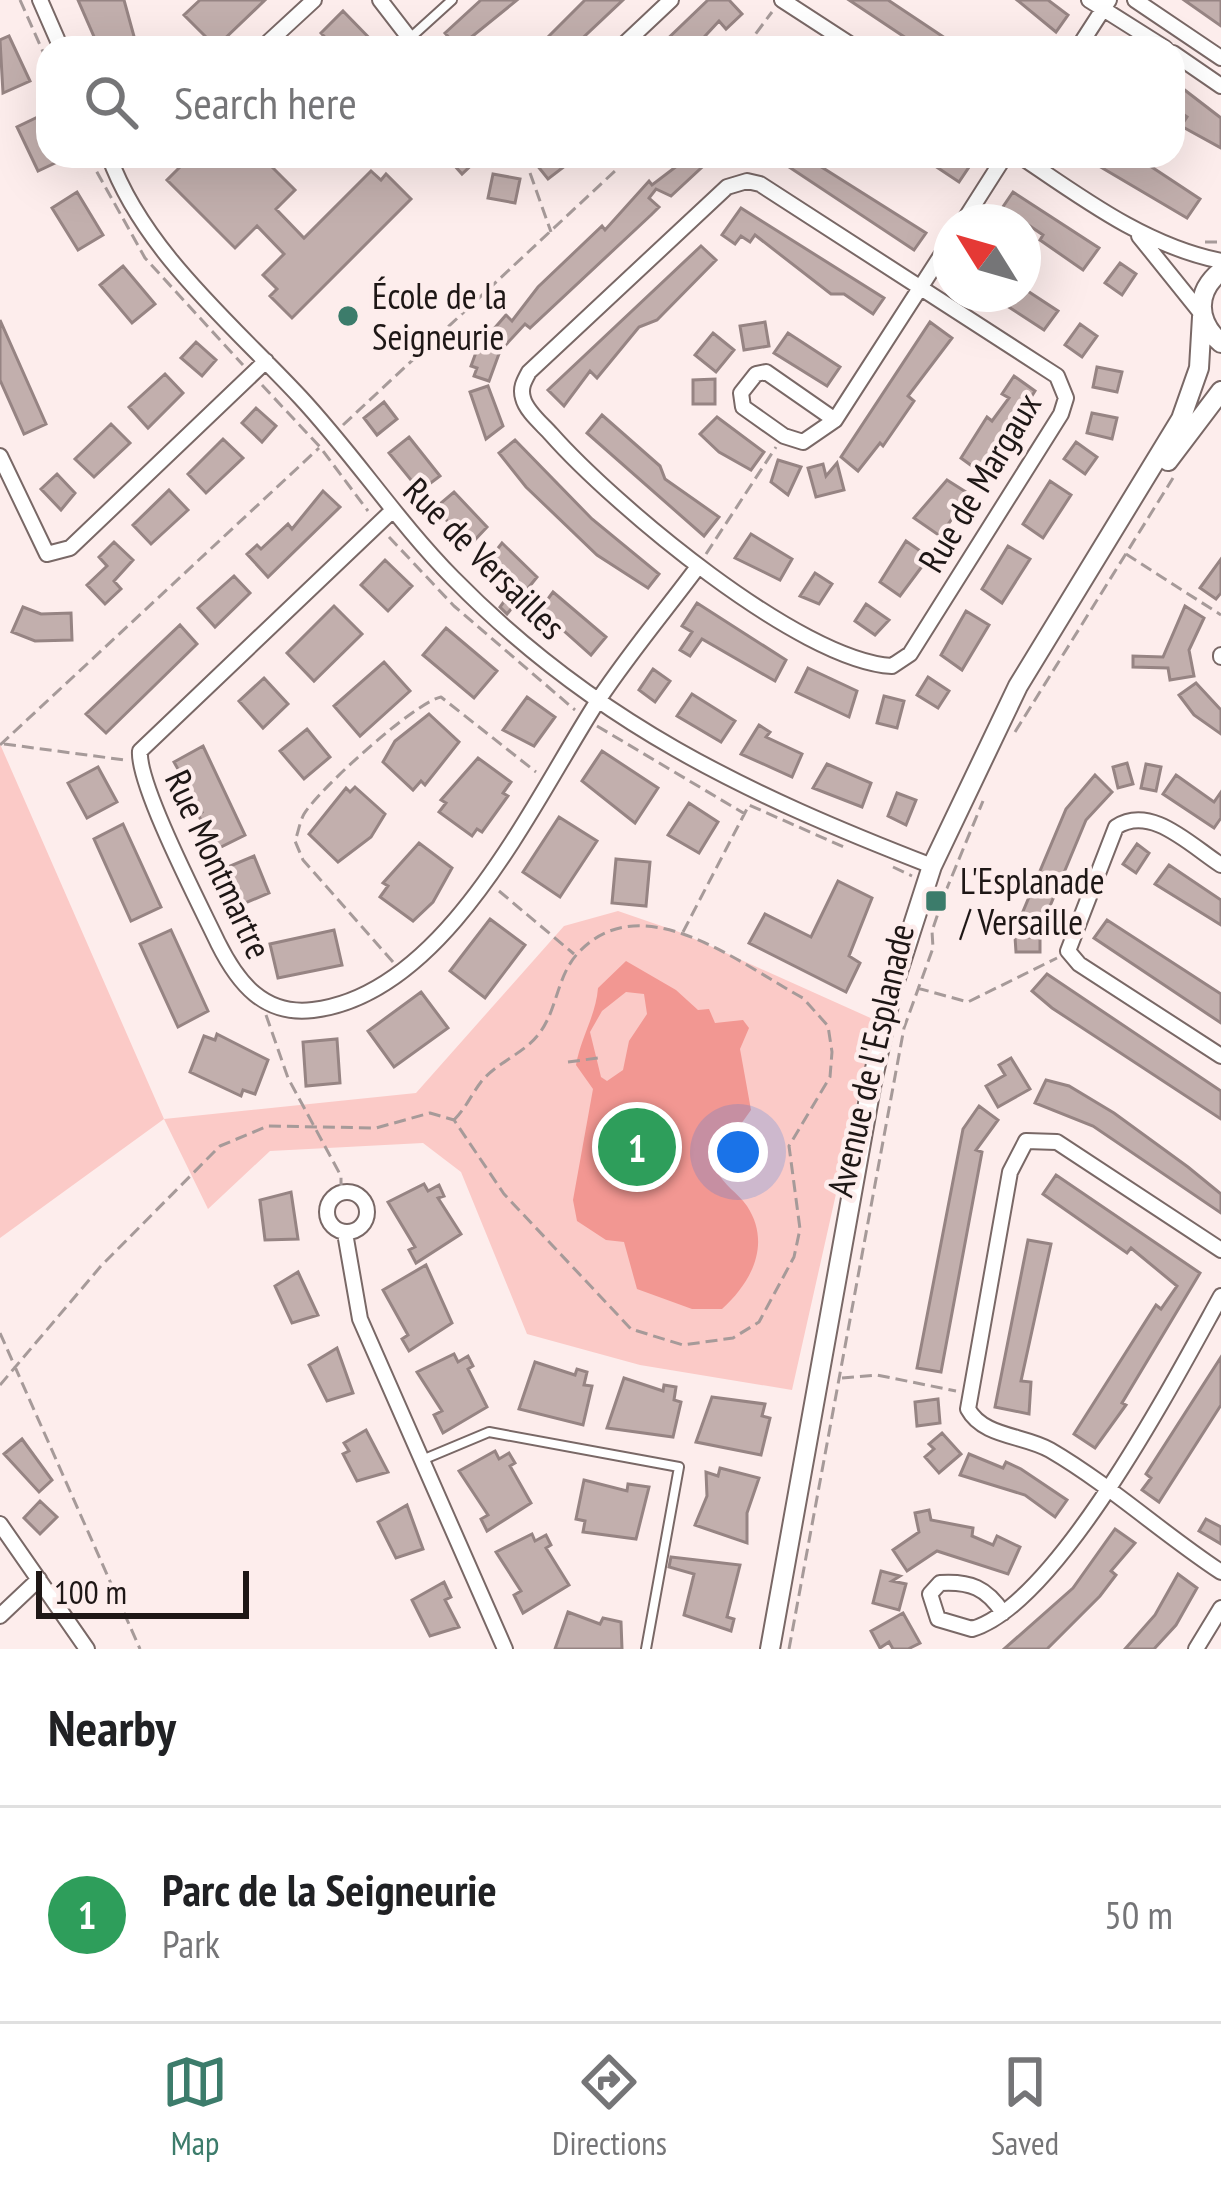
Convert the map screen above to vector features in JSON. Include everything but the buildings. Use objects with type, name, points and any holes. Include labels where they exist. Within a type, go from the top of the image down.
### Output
[{"type":"street","points":[[40,0],[56,36]]},
{"type":"street","points":[[275,36],[314,0]]},
{"type":"street","points":[[380,0],[408,36]]},
{"type":"street","points":[[633,36],[671,0]]},
{"type":"street","points":[[1089,0],[1107,4],[1150,36]]},
{"type":"street","points":[[1135,0],[1221,58]]},
{"type":"street","points":[[1086,36],[1107,4]]},
{"type":"street","points":[[777,6],[833,36]]},
{"type":"street","points":[[1185,61],[1221,86]]},
{"type":"street","name":"Rue de Versailles","points":[[115,168],[147,228],[328,428],[392,511],[490,615],[597,703],[650,739],[754,794],[932,866]]},
{"type":"street","points":[[974,204],[997,168]]},
{"type":"street","points":[[1038,168],[1131,228],[1192,255],[1221,261]]},
{"type":"street","name":"Rue de Margaux","points":[[747,181],[921,287],[1057,376],[1066,398],[1061,415],[910,654],[892,666],[861,660],[697,568],[587,473],[524,403],[522,386],[529,372],[727,187],[747,181]]},
{"type":"street","points":[[1131,228],[1161,256],[1221,343]]},
{"type":"street","points":[[835,420],[766,372],[756,374],[741,393],[743,407],[784,436],[803,442],[835,420],[933,268]]},
{"type":"street","name":"Avenue de l'Esplanade","points":[[770,1649],[871,1087],[893,987],[932,866],[1018,686],[1192,392],[1204,291],[1221,271]]},
{"type":"street","points":[[0,457],[47,554],[70,548],[266,361]]},
{"type":"street","name":"Avenue de l'Esplanade","points":[[1104,547],[1221,391]]},
{"type":"street","name":"Rue Montmartre","points":[[392,511],[147,740],[139,762],[208,923],[234,975],[249,992],[295,1012],[315,1010],[361,997],[401,973],[460,911],[597,703]]},
{"type":"street","points":[[597,703],[697,568]]},
{"type":"street","points":[[1221,865],[1147,818],[1130,818],[1116,827],[1068,951],[1079,964],[1221,1056]]},
{"type":"street","points":[[1221,1250],[1057,1142],[1026,1142],[1010,1172],[968,1408],[974,1420],[1051,1450],[1221,1572]]},
{"type":"street","points":[[345,1233],[363,1226],[367,1209],[355,1192],[340,1192],[329,1203],[327,1216],[345,1233],[360,1318],[505,1649]]},
{"type":"street","points":[[1003,1613],[991,1594],[970,1584],[940,1583],[930,1594],[938,1619],[972,1629],[1003,1613],[1053,1566],[1150,1423],[1221,1296]]},
{"type":"street","points":[[0,1524],[87,1649]]},
{"type":"street","points":[[0,1616],[39,1579]]},
{"type":"street","points":[[1196,1649],[1221,1608]]},
{"type":"lane","points":[[419,36],[452,0]]},
{"type":"lane","points":[[422,1460],[489,1432],[679,1467],[646,1649]]},
{"type":"path","points":[[20,0],[36,36]]},
{"type":"path","points":[[754,36],[777,6]]},
{"type":"path","points":[[95,168],[146,258],[244,366]]},
{"type":"path","points":[[528,168],[551,232]]},
{"type":"path","points":[[345,424],[619,168]]},
{"type":"path","points":[[259,382],[320,447],[369,512]]},
{"type":"path","points":[[697,568],[784,436]]},
{"type":"path","points":[[2,745],[320,447]]},
{"type":"path","points":[[1010,742],[1181,466]]},
{"type":"path","points":[[390,537],[456,608],[575,711]]},
{"type":"path","points":[[1125,553],[1221,615]]},
{"type":"path","points":[[401,973],[303,860],[295,841],[304,814],[366,751],[428,700],[441,697],[549,782]]},
{"type":"path","points":[[602,730],[745,814]]},
{"type":"path","points":[[2,745],[139,762]]},
{"type":"path","name":"Avenue de l'Esplanade","points":[[789,1649],[889,1098],[915,988],[933,948],[932,931],[990,785]]},
{"type":"path","points":[[682,933],[749,805],[842,846]]},
{"type":"path","points":[[494,887],[575,955]]},
{"type":"path","points":[[0,1385],[101,1266],[220,1146],[248,1131],[314,1124],[376,1128],[430,1113],[454,1120],[504,1193],[632,1328],[683,1345],[733,1338],[759,1322],[797,1243],[800,1229],[789,1146],[830,1077],[832,1041],[818,1010],[803,998],[682,933],[630,925],[594,938],[575,955],[562,977],[553,1013],[535,1040],[482,1080],[454,1120]]},
{"type":"path","points":[[915,988],[968,1002],[1062,955]]},
{"type":"path","points":[[267,1018],[288,1078],[341,1176],[340,1192]]},
{"type":"path","points":[[568,1062],[598,1058]]},
{"type":"path","points":[[0,1334],[140,1649]]},
{"type":"path","points":[[838,1378],[877,1375],[970,1394]]},
{"type":"shaded area","points":[[0,744],[164,1119],[0,1238]]},
{"type":"shaded area","points":[[618,911],[679,932],[875,1020],[792,1390],[640,1365],[527,1334],[461,1172],[423,1143],[270,1151],[208,1209],[164,1119],[416,1093],[564,926]]},
{"type":"shaded area","points":[[626,961],[676,990],[698,1010],[709,1009],[715,1023],[743,1020],[749,1028],[740,1049],[751,1110],[721,1152],[716,1169],[747,1206],[758,1248],[742,1287],[722,1309],[692,1309],[637,1289],[624,1242],[606,1240],[577,1221],[573,1200],[593,1089],[576,1065],[598,988]],"holes":[[[626,992],[644,994],[647,1014],[629,1041],[623,1070],[607,1081],[601,1077],[590,1032],[602,1011]]]},
{"type":"place","name":"École de la Seigneurie","points":[[348,316]]},
{"type":"place","name":"L'Esplanade / Versaille","points":[[936,901]]},
{"type":"place","name":"Parc de la Seigneurie","points":[[637,1147]]}]
